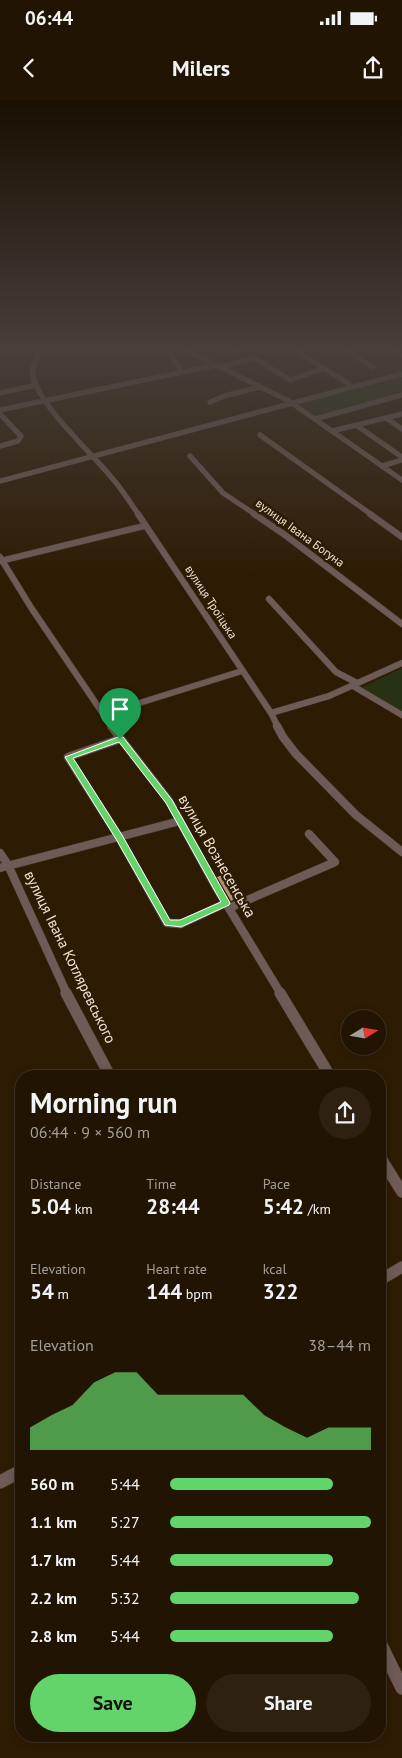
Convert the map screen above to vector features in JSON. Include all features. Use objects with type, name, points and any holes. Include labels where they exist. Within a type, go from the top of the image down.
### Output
[{"type":"street","points":[[0,446],[18,441],[22,436],[10,424]]},
{"type":"street","name":"вулиця Троїцька","points":[[66,424],[102,469],[112,477],[144,526],[187,585],[271,713],[283,737],[309,769],[356,815],[402,852]]},
{"type":"street","points":[[0,481],[209,424]]},
{"type":"street","points":[[323,424],[401,478]]},
{"type":"street","points":[[332,431],[356,425],[402,459]]},
{"type":"street","points":[[260,435],[402,537]]},
{"type":"street","name":"вулиця Івана Богуна","points":[[190,456],[223,493],[285,534],[402,624]]},
{"type":"street","points":[[382,466],[402,459]]},
{"type":"street","points":[[1,560],[144,526]]},
{"type":"street","name":"вулиця Вознесенська","points":[[1,560],[120,739],[158,786],[180,821],[227,906],[326,1070]]},
{"type":"street","points":[[269,599],[336,672],[355,684],[363,693],[402,715]]},
{"type":"street","points":[[271,713],[329,696],[402,663]]},
{"type":"street","points":[[104,714],[242,671]]},
{"type":"street","points":[[120,739],[68,757],[119,837],[168,923],[181,924],[334,862],[309,834]]},
{"type":"street","points":[[4,867],[180,821]]},
{"type":"street","name":"вулиця Івана Котляревського","points":[[0,853],[4,867],[60,982],[107,1070]]},
{"type":"street","points":[[386,1167],[402,1192]]},
{"type":"street","points":[[386,1276],[402,1267]]},
{"type":"street","points":[[0,1482],[15,1474]]},
{"type":"street","points":[[386,1655],[402,1688]]},
{"type":"green space","points":[[402,668],[402,712],[361,688]]},
{"type":"building","points":[[225,874],[229,880],[233,879],[243,895],[231,901],[217,877]]},
{"type":"route","points":[[120,739],[169,801],[226,903],[181,924],[168,923],[103,810],[68,757],[120,739]]}]
